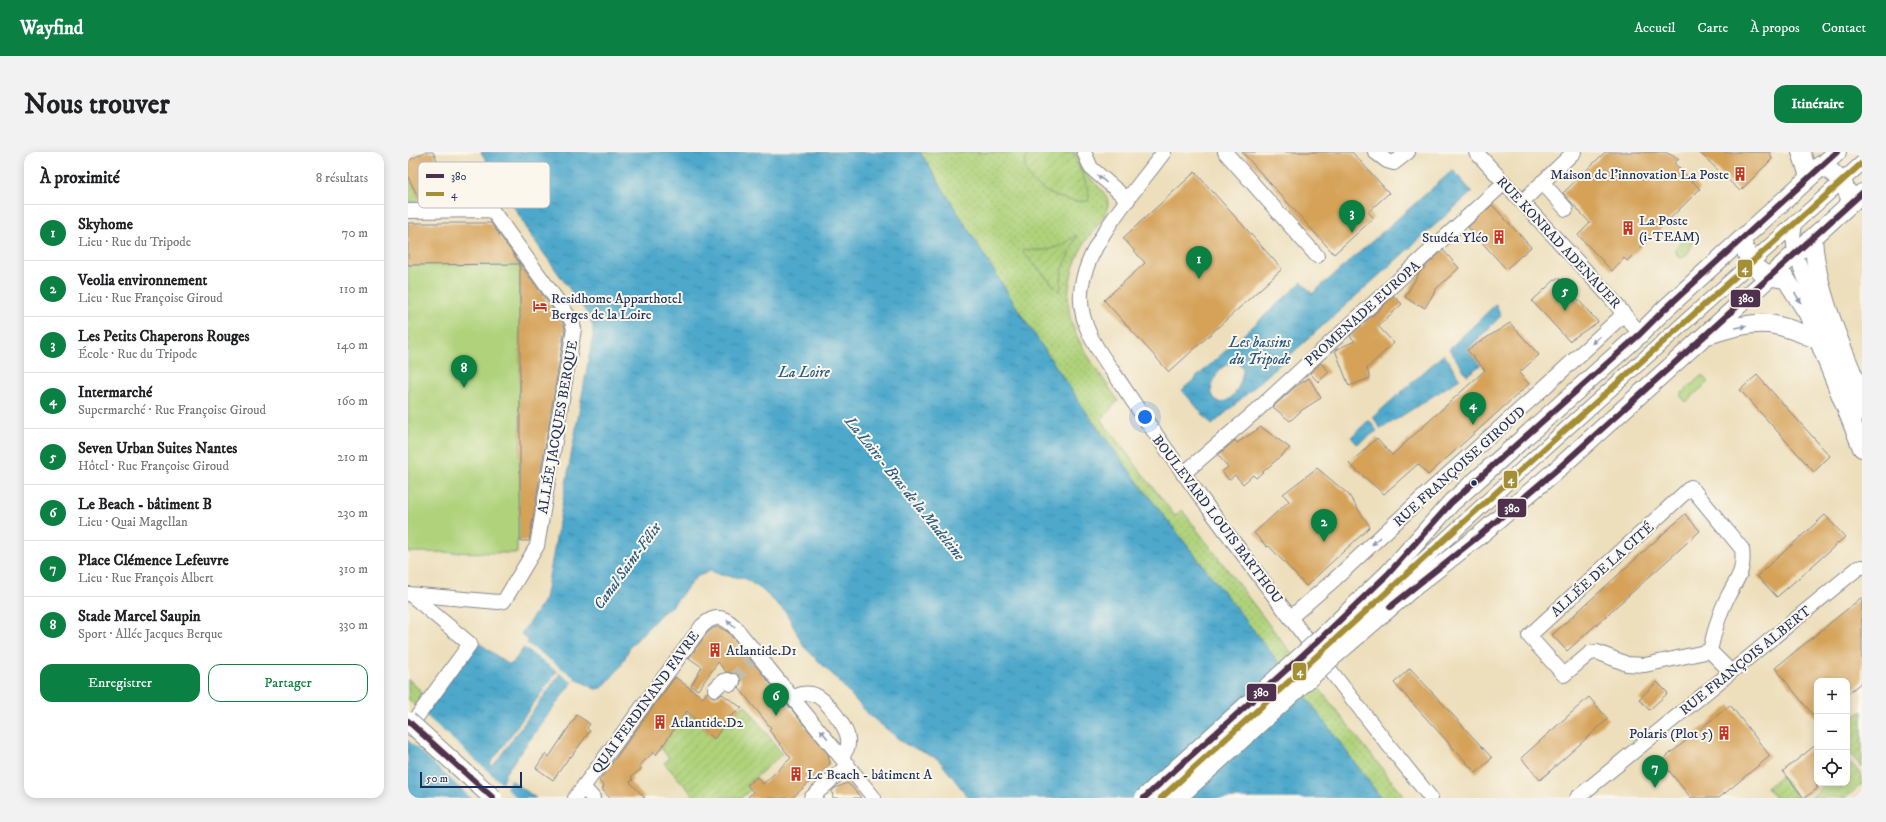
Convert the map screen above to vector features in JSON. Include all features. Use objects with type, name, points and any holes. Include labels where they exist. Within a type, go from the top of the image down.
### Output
[{"type":"main road","points":[[1801,152],[1815,171]]},
{"type":"main road","points":[[1177,798],[1329,660],[1398,583],[1450,503],[1640,334],[1664,310],[1837,152]]},
{"type":"main road","points":[[1144,798],[1316,643],[1398,583],[1480,535],[1561,466],[1857,198],[1848,192],[1833,172],[1815,171]]},
{"type":"main road","points":[[1813,238],[1814,252],[1830,316],[1862,397]]},
{"type":"main road","points":[[1742,239],[1744,251],[1751,263],[1760,271],[1770,276],[1786,279],[1808,314],[1862,448]]},
{"type":"main road","points":[[1703,337],[1726,329],[1764,324],[1790,329],[1819,340]]},
{"type":"main road","points":[[408,721],[493,798]]},
{"type":"street","points":[[1084,152],[1091,168],[1128,200]]},
{"type":"street","name":"BOULEVARD LOUIS BARTHOU","points":[[1164,152],[1101,238],[1084,275],[1081,292],[1083,313],[1094,342],[1147,423],[1183,474],[1291,618],[1431,798]]},
{"type":"street","points":[[1225,152],[1317,256]]},
{"type":"street","points":[[1375,152],[1387,161],[1394,163],[1408,152]]},
{"type":"street","name":"RUE KONRAD ADENAUER","points":[[1476,152],[1624,314],[1640,334]]},
{"type":"street","points":[[1522,202],[1574,152]]},
{"type":"street","points":[[1160,798],[1398,583],[1550,443],[1862,163]]},
{"type":"street","points":[[1542,182],[1566,209]]},
{"type":"street","name":"PROMENADE EUROPA","points":[[1183,474],[1255,412],[1504,183]]},
{"type":"street","name":"ALLÉE JACQUES BERQUE","points":[[408,211],[492,210],[572,321],[574,329],[537,546],[504,601],[409,594]]},
{"type":"street","points":[[1795,224],[1793,238],[1795,254],[1862,425]]},
{"type":"street","name":"RUE FRANÇOISE GIROUD","points":[[1291,618],[1624,314]]},
{"type":"street","name":"ALLÉE DE LA CITÉ","points":[[1691,487],[1742,549],[1744,562],[1740,577],[1727,597],[1718,620],[1710,651],[1645,666],[1627,664],[1597,652],[1590,653],[1564,675],[1529,636],[1691,487]]},
{"type":"street","name":"RUE FRANÇOIS ALBERT","points":[[1577,798],[1861,564]]},
{"type":"street","points":[[408,730],[470,644],[409,594]]},
{"type":"street","name":"QUAI FERDINAND FAVRE","points":[[579,792],[708,620],[717,617],[727,619],[753,656],[794,697]]},
{"type":"street","points":[[1710,651],[1731,672]]},
{"type":"street","points":[[715,689],[723,680],[727,680],[731,684],[733,681]]},
{"type":"street","points":[[811,798],[845,760],[848,740],[844,728],[820,697],[814,694],[808,694],[794,697],[845,760],[874,798]]},
{"type":"street","points":[[579,792],[593,798]]},
{"type":"green space","points":[[920,152],[1077,152],[1082,169],[1102,191],[1108,203],[1103,219],[1088,237],[1075,262],[1068,295],[1070,317],[1077,336],[1118,401],[1101,420],[1175,516],[1182,510],[1267,622],[1405,798],[1381,798],[1312,705],[1143,489],[1087,413],[1022,316]]},
{"type":"green space","points":[[1028,152],[1073,152],[1086,184],[1089,197],[1088,201],[1066,199],[1043,190],[1027,173],[1025,163]]},
{"type":"green space","points":[[408,177],[418,196],[418,202],[408,202]]},
{"type":"green space","points":[[1077,235],[1062,271],[1060,292],[1022,251],[1023,249],[1052,249]]},
{"type":"green space","points":[[1687,236],[1692,237],[1691,247],[1686,255],[1681,258],[1677,256],[1675,248]]},
{"type":"green space","points":[[520,264],[520,541],[517,541],[517,553],[408,552],[408,265]]},
{"type":"green space","points":[[1702,375],[1708,382],[1686,402],[1680,395]]},
{"type":"green space","points":[[408,679],[421,691],[421,702],[417,708],[408,699]]},
{"type":"green space","points":[[745,705],[782,754],[747,785],[751,789],[741,798],[696,798],[664,763],[669,758],[661,748],[686,712],[714,738],[730,717]]},
{"type":"green space","points":[[1862,711],[1862,768],[1850,753],[1850,721]]},
{"type":"green space","points":[[1852,764],[1862,776],[1862,784],[1845,798],[1810,798],[1824,786],[1850,786],[1850,766]]},
{"type":"green space","points":[[1781,776],[1798,798],[1775,798],[1767,787]]},
{"type":"water","name":"La Loire","points":[[481,152],[920,152],[1022,316],[1087,413],[1143,489],[1312,705],[1381,798],[969,798],[938,759],[905,744],[868,714],[834,676],[804,647],[786,612],[761,589],[744,578],[721,575],[711,571],[696,577],[674,604],[661,614],[630,647],[621,666],[602,688],[595,689],[575,678],[504,775],[536,798],[408,798],[408,739],[477,643],[508,664],[512,664],[528,642],[527,639],[521,634],[545,599],[593,335],[593,327],[589,316],[532,237],[515,208],[550,208],[550,162],[487,162]],"holes":[[[557,671],[560,674],[493,766],[490,764]]]},
{"type":"water","name":"Les bassins du Tripode","points":[[1453,170],[1472,192],[1212,425],[1182,390],[1302,282],[1312,294]],"holes":[[[1237,362],[1243,368],[1240,384],[1237,390],[1230,398],[1220,403],[1214,398],[1211,392],[1219,371],[1226,365]]]},
{"type":"water","points":[[1496,304],[1501,316],[1467,350],[1481,365],[1467,375],[1449,349]]},
{"type":"water","points":[[1444,354],[1460,379],[1381,429],[1373,417]]},
{"type":"water","points":[[1369,420],[1377,431],[1357,444],[1351,437]]},
{"type":"pier","points":[[526,643],[575,678],[572,682],[523,647]]},
{"type":"pier","points":[[424,714],[502,784],[506,776],[510,779],[506,788],[517,798],[471,798],[408,740],[408,736]]},
{"type":"building","points":[[425,152],[433,152],[438,162],[418,162],[418,196],[408,177],[408,161]]},
{"type":"building","points":[[1242,152],[1352,152],[1389,193],[1368,212],[1374,218],[1334,254]]},
{"type":"building","name":"La Poste (i-TEAM)","points":[[1605,152],[1665,152],[1679,159],[1674,163],[1700,189],[1627,261],[1624,258],[1612,271],[1578,235],[1590,223],[1563,193]]},
{"type":"building","name":"Maison de l'innovation La Poste","points":[[1699,152],[1770,152],[1772,159],[1740,191]]},
{"type":"building","points":[[1195,172],[1282,269],[1169,372],[1104,300],[1145,263],[1123,238]]},
{"type":"building","name":"Studéa Yléo","points":[[1492,205],[1531,247],[1506,269],[1468,227]]},
{"type":"building","points":[[408,223],[491,223],[564,325],[565,329],[529,541],[520,541],[520,264],[408,265]]},
{"type":"building","points":[[1443,250],[1459,268],[1436,289],[1425,308],[1418,304],[1417,305],[1405,297],[1419,273]]},
{"type":"building","points":[[1558,277],[1598,322],[1569,341],[1532,301]]},
{"type":"building","points":[[1394,296],[1402,304],[1378,326],[1394,343],[1367,368],[1370,378],[1349,386],[1335,350],[1355,341],[1350,336]]},
{"type":"building","points":[[1510,323],[1539,355],[1519,373],[1529,384],[1428,475],[1418,464],[1384,494],[1349,464],[1377,438],[1392,455],[1485,370],[1467,350]]},
{"type":"building","points":[[1321,363],[1329,372],[1318,382],[1310,373]]},
{"type":"building","points":[[1757,375],[1830,456],[1814,472],[1740,390]]},
{"type":"building","points":[[1309,378],[1321,398],[1302,410],[1290,421],[1273,407],[1295,387]]},
{"type":"building","points":[[1261,427],[1290,448],[1256,478],[1253,475],[1243,484],[1235,475],[1229,480],[1222,472],[1228,467],[1218,455],[1235,440],[1237,443]]},
{"type":"building","points":[[1317,468],[1348,494],[1370,527],[1306,586],[1269,546],[1267,547],[1254,533],[1289,501],[1283,494]]},
{"type":"building","points":[[1685,514],[1700,531],[1567,651],[1552,635]]},
{"type":"building","points":[[1825,515],[1845,537],[1777,597],[1757,576]]},
{"type":"building","points":[[1862,597],[1862,682],[1850,692],[1850,678],[1814,678],[1814,716],[1775,668]]},
{"type":"building","points":[[719,627],[728,632],[828,754],[830,764],[792,798],[747,798],[753,792],[747,785],[757,777],[763,784],[791,758],[769,730],[771,728],[739,688],[741,681],[738,674],[726,672],[718,662],[698,690],[691,686],[702,667],[689,658],[708,632]]},
{"type":"building","points":[[1410,668],[1492,758],[1476,773],[1394,683]]},
{"type":"building","points":[[675,677],[703,698],[707,692],[713,697],[718,697],[722,694],[742,708],[730,717],[714,739],[687,711],[656,755],[654,752],[639,766],[641,769],[631,777],[633,780],[630,782],[645,798],[610,798],[602,789],[604,787],[599,781]]},
{"type":"building","points":[[1657,682],[1668,693],[1649,710],[1639,699]]},
{"type":"building","points":[[1589,697],[1608,719],[1540,780],[1521,758]]},
{"type":"building","name":"Polaris (Plot 5)","points":[[1730,705],[1770,756],[1719,798],[1691,798],[1661,761]]},
{"type":"building","points":[[577,715],[590,724],[587,728],[590,731],[553,780],[536,768],[545,754],[549,757]]},
{"type":"building","points":[[1814,746],[1814,786],[1817,786],[1817,789],[1804,798],[1783,771]]},
{"type":"building","points":[[847,783],[861,798],[833,798],[832,791],[835,788]]},
{"type":"tunnel","points":[[733,681],[750,660]]},
{"type":"transit line","name":"380","points":[[1144,798],[1316,643],[1388,574],[1451,503],[1640,334],[1664,310],[1837,152]]},
{"type":"transit line","name":"4","points":[[1161,798],[1545,448],[1862,163]]},
{"type":"transit line","name":"380","points":[[1390,607],[1480,535],[1561,466],[1862,193]]},
{"type":"transit line","name":"380","points":[[408,721],[493,798]]},
{"type":"place","name":"Maison de l'innovation La Poste","points":[[1740,174]]},
{"type":"place","name":"La Poste (i-TEAM)","points":[[1628,228]]},
{"type":"place","name":"Les Petits Chaperons Rouges","points":[[1352,233]]},
{"type":"place","name":"Studéa Yléo","points":[[1499,237]]},
{"type":"place","name":"Skyhome","points":[[1199,279]]},
{"type":"place","name":"Residhome Apparthotel Berges de la Loire","points":[[540,306]]},
{"type":"place","name":"Seven Urban Suites Nantes","points":[[1565,311]]},
{"type":"place","name":"Stade Marcel Saupin","points":[[464,388]]},
{"type":"place","name":"Intermarché","points":[[1473,425]]},
{"type":"place","name":"Veolia environnement","points":[[1324,542]]},
{"type":"place","name":"Atlantide.D1","points":[[715,650]]},
{"type":"place","name":"Le Beach - bâtiment B","points":[[776,716]]},
{"type":"place","name":"Atlantide.D2","points":[[660,722]]},
{"type":"place","name":"Polaris (Plot 5)","points":[[1724,733]]},
{"type":"place","name":"Le Beach - bâtiment A","points":[[796,774]]},
{"type":"place","name":"Place Clémence Lefeuvre","points":[[1655,788]]},
{"type":"water label","name":"La Loire - Bras de la Madeleine","points":[[905,488]]},
{"type":"water label","name":"Canal Saint-Félix","points":[[627,566]]}]
